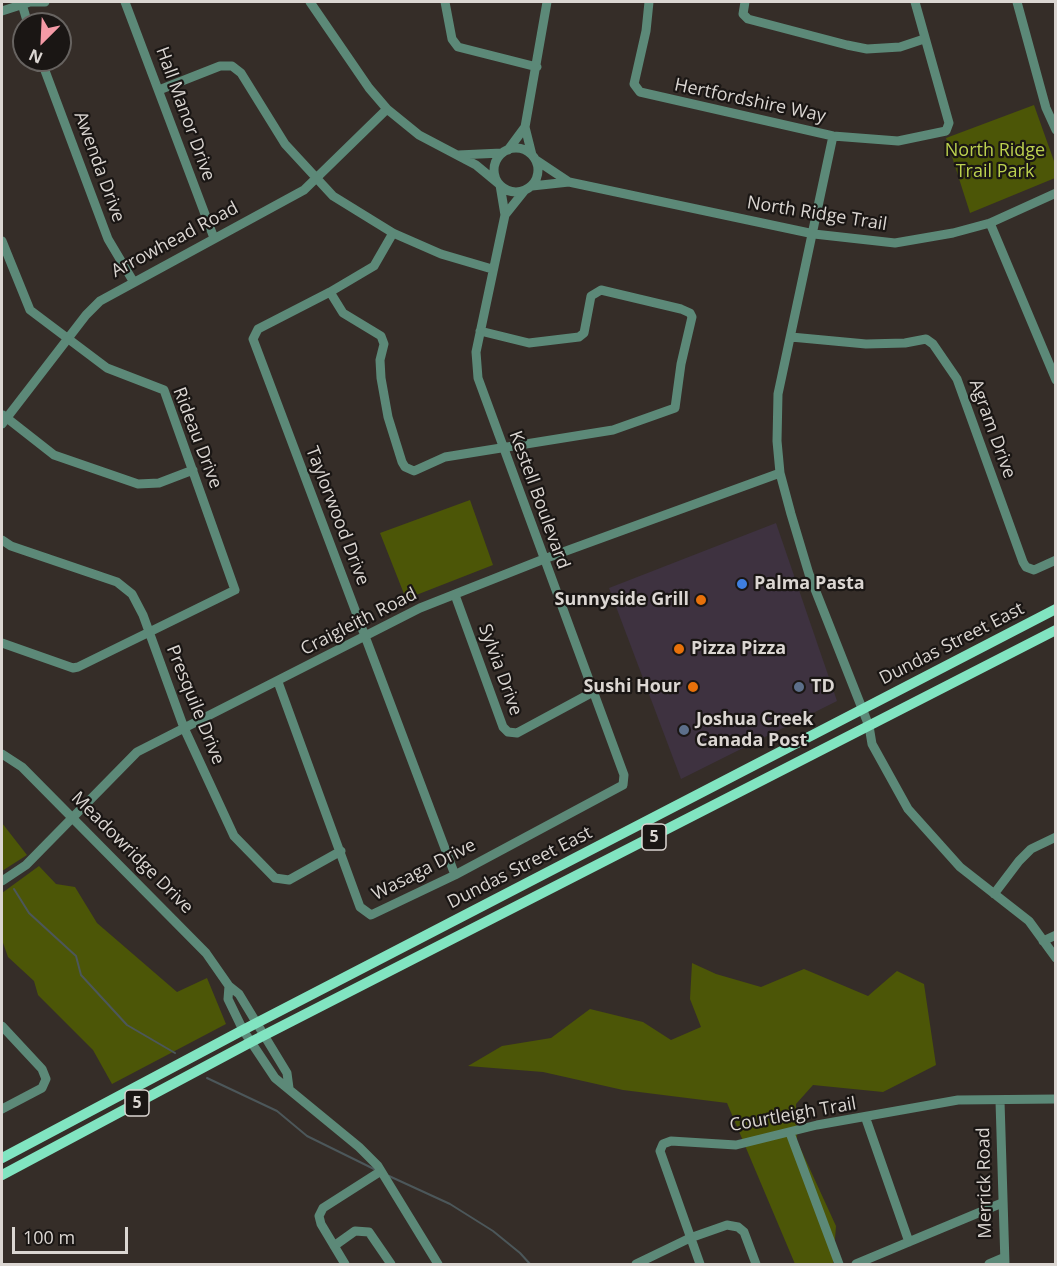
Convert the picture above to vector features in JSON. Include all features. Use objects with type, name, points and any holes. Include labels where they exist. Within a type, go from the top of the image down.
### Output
[{"type":"main road","name":"Dundas Street East","points":[[2,1158],[256,1023],[1056,609]]},
{"type":"main road","name":"Dundas Street East","points":[[2,1175],[251,1042],[1056,630]]},
{"type":"street","points":[[2,11],[22,4],[45,2]]},
{"type":"street","name":"Hall Manor Drive","points":[[125,2],[214,238]]},
{"type":"street","points":[[445,2],[452,39],[458,47],[537,67]]},
{"type":"street","points":[[499,184],[494,171],[505,152],[525,127],[547,2]]},
{"type":"street","name":"Hertfordshire Way","points":[[649,2],[646,31],[634,83],[638,91],[648,96],[833,136],[898,141],[946,130],[948,120],[924,39]]},
{"type":"street","points":[[745,2],[743,14],[748,19],[867,49],[900,47],[924,39],[915,2]]},
{"type":"street","points":[[1018,2],[1046,108],[1056,130]]},
{"type":"street","points":[[314,3],[369,88],[387,109],[419,135],[488,173],[499,184],[513,192],[529,188],[538,174],[525,127]]},
{"type":"street","points":[[22,4],[24,12]]},
{"type":"street","points":[[159,90],[220,66],[232,66],[240,74],[285,144],[333,196],[393,232],[441,254],[492,269]]},
{"type":"street","name":"Awenda Drive","points":[[45,72],[108,239],[133,282]]},
{"type":"street","name":"Arrowhead Road","points":[[3,418],[100,301],[299,193],[316,180],[387,109]]},
{"type":"street","points":[[833,136],[814,234],[778,394],[777,441],[780,473],[809,574],[869,726],[872,744],[908,809],[960,867],[1029,921],[1056,958]]},
{"type":"street","points":[[458,155],[521,149],[534,158]]},
{"type":"street","name":"North Ridge Trail","points":[[534,158],[569,182]]},
{"type":"street","name":"North Ridge Trail","points":[[529,188],[569,182],[814,234],[895,243],[953,233],[990,223],[1056,193]]},
{"type":"street","name":"Kestell Boulevard","points":[[499,184],[505,215],[476,352],[478,378],[624,775],[621,788]]},
{"type":"street","name":"Kestell Boulevard","points":[[505,215],[529,188]]},
{"type":"street","points":[[990,223],[1056,380]]},
{"type":"street","name":"Taylorwood Drive","points":[[393,232],[374,266],[330,292],[258,329],[253,339],[455,875]]},
{"type":"street","name":"Rideau Drive","points":[[2,241],[30,310],[107,368],[164,390],[235,590],[149,632]]},
{"type":"street","points":[[330,292],[343,313],[381,336],[384,344],[380,360],[388,417],[405,467],[414,471],[445,457],[613,430],[675,408],[681,364],[692,317],[690,313],[681,309],[600,290],[591,296],[584,333],[579,337],[529,343],[480,331]]},
{"type":"street","name":"Agram Drive","points":[[791,337],[866,344],[905,343],[926,339],[933,344],[957,379],[1023,562],[1026,567],[1034,570],[1056,560]]},
{"type":"street","points":[[3,418],[54,455],[138,484],[159,483],[192,470]]},
{"type":"street","name":"Craigleith Road","points":[[2,881],[26,865],[129,758],[184,728],[420,608],[544,559],[780,473]]},
{"type":"street","name":"Presquile Drive","points":[[2,540],[11,546],[124,586],[137,603],[184,728],[236,839],[277,879],[289,880],[341,851]]},
{"type":"street","name":"Sylvia Drive","points":[[455,595],[502,726],[508,732],[517,733],[593,692]]},
{"type":"street","points":[[2,643],[73,668],[149,632]]},
{"type":"street","name":"Wasaga Drive","points":[[278,682],[360,907],[371,915],[455,875],[621,788]]},
{"type":"street","name":"Meadowridge Drive","points":[[2,754],[22,767],[191,936],[229,986],[239,994],[287,1073],[289,1088]]},
{"type":"street","points":[[994,894],[1031,849],[1056,837]]},
{"type":"street","points":[[1043,941],[1056,935]]},
{"type":"street","name":"Meadowridge Drive","points":[[229,986],[228,999],[243,1030],[275,1078],[359,1147],[381,1171],[438,1264]]},
{"type":"street","points":[[2,1026],[42,1069],[46,1079],[42,1088],[2,1109]]},
{"type":"street","name":"Courtleigh Trail","points":[[700,1264],[660,1151],[663,1144],[671,1141],[736,1145],[817,1125],[866,1119],[958,1100],[1056,1099]]},
{"type":"street","name":"Merrick Road","points":[[1000,1101],[1004,1262]]},
{"type":"street","points":[[866,1119],[909,1242]]},
{"type":"street","points":[[790,1133],[839,1264]]},
{"type":"street","points":[[345,1264],[321,1224],[319,1216],[323,1208],[381,1171]]},
{"type":"street","points":[[856,1264],[1002,1203]]},
{"type":"street","points":[[636,1264],[690,1238],[727,1225],[738,1227],[744,1232],[756,1264]]},
{"type":"street","points":[[334,1246],[355,1231],[369,1232],[390,1264]]},
{"type":"street","points":[[989,1264],[1004,1262]]},
{"type":"shaded area","points":[[776,523],[837,701],[681,779],[609,588]]},
{"type":"green space","name":"North Ridge Trail Park","points":[[1034,105],[1055,164],[1055,178],[970,213],[946,138]]},
{"type":"green space","points":[[470,500],[493,565],[406,599],[380,533]]},
{"type":"green space","points":[[2,823],[27,855],[2,871]]},
{"type":"green space","points":[[39,866],[56,884],[75,887],[97,923],[177,992],[207,978],[226,1024],[112,1084],[93,1050],[38,995],[34,981],[8,957],[2,940],[2,893]]},
{"type":"green space","points":[[692,963],[716,974],[761,987],[804,969],[868,996],[897,971],[924,984],[936,1065],[883,1092],[813,1085],[796,1104],[797,1141],[836,1226],[833,1264],[795,1264],[727,1103],[623,1090],[543,1072],[468,1066],[502,1046],[551,1038],[590,1009],[643,1022],[671,1040],[701,1027],[690,999]]},
{"type":"waterway","points":[[14,889],[29,913],[76,956],[81,975],[127,1025],[175,1053]]},
{"type":"waterway","points":[[207,1078],[277,1111],[307,1136],[376,1170]]},
{"type":"waterway","points":[[389,1176],[450,1204],[493,1231],[530,1264]]},
{"type":"place","name":"Palma Pasta","points":[[742,584]]},
{"type":"place","name":"Sunnyside Grill","points":[[701,600]]},
{"type":"place","name":"Pizza Pizza","points":[[679,649]]},
{"type":"place","name":"Sushi Hour","points":[[693,687]]},
{"type":"place","name":"TD","points":[[799,687]]},
{"type":"place","name":"Joshua Creek Canada Post","points":[[684,730]]}]
